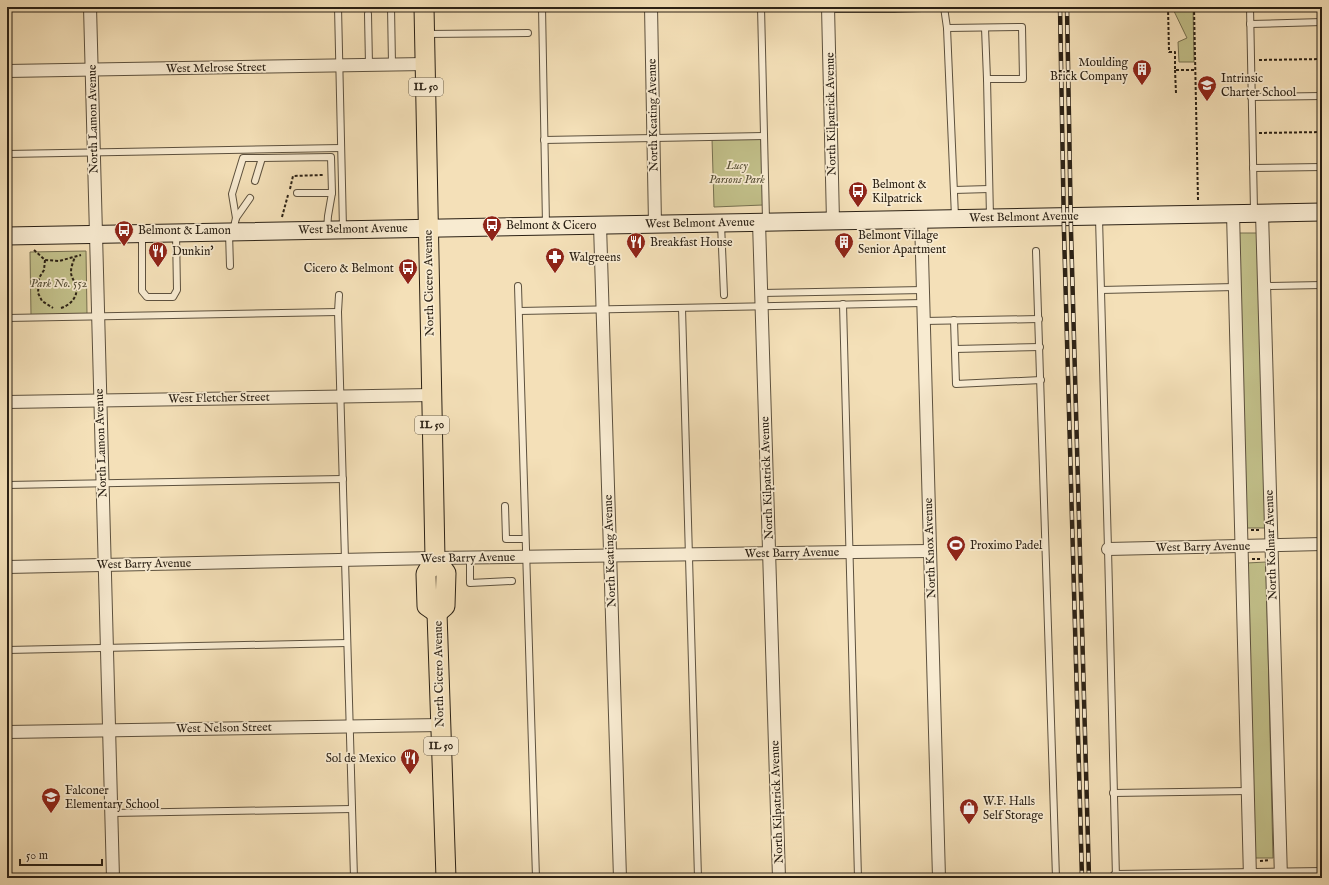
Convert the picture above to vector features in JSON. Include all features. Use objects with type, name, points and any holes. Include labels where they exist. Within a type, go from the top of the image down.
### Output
[{"type":"main road","name":"North Cicero Avenue","points":[[424,7],[435,558],[446,573],[446,606],[438,613],[440,725],[446,878]]},
{"type":"main road","name":"West Belmont Avenue","points":[[7,236],[176,232],[233,227],[335,230],[1322,212]]},
{"type":"street","name":"North Lamon Avenue","points":[[90,7],[113,878]]},
{"type":"street","name":"North Keating Avenue","points":[[651,7],[655,224]]},
{"type":"street","name":"North Kilpatrick Avenue","points":[[828,8],[833,221]]},
{"type":"street","name":"West Melrose Street","points":[[7,71],[425,64]]},
{"type":"street","points":[[1233,213],[1250,876]]},
{"type":"street","name":"North Kolmar Avenue","points":[[1258,213],[1264,286],[1281,876]]},
{"type":"street","name":"North Knox Avenue","points":[[921,219],[939,878]]},
{"type":"street","name":"North Kilpatrick Avenue","points":[[763,222],[762,306],[779,878]]},
{"type":"street","name":"North Keating Avenue","points":[[600,225],[620,878]]},
{"type":"street","name":"West Fletcher Street","points":[[7,402],[431,394]]},
{"type":"street","name":"West Barry Avenue","points":[[1108,549],[1322,544]]},
{"type":"street","name":"West Barry Avenue","points":[[7,567],[435,558],[930,551]]},
{"type":"street","name":"West Nelson Street","points":[[7,732],[440,725]]},
{"type":"street","points":[[1116,877],[1281,876],[1322,874]]},
{"type":"lane","points":[[335,230],[341,148],[338,7]]},
{"type":"lane","points":[[391,7],[392,64]]},
{"type":"lane","points":[[542,7],[546,226]]},
{"type":"lane","points":[[761,7],[764,136],[763,222]]},
{"type":"lane","points":[[828,8],[922,7]]},
{"type":"lane","points":[[944,7],[947,28],[955,218]]},
{"type":"lane","points":[[1250,7],[1253,168],[1258,213]]},
{"type":"lane","points":[[368,14],[369,65]]},
{"type":"lane","points":[[1250,24],[1322,22]]},
{"type":"lane","points":[[947,28],[1022,28],[1023,78],[987,79]]},
{"type":"lane","points":[[985,28],[990,218]]},
{"type":"lane","points":[[424,34],[528,33]]},
{"type":"lane","points":[[1251,97],[1322,96]]},
{"type":"lane","points":[[544,140],[764,136]]},
{"type":"lane","points":[[7,154],[341,148]]},
{"type":"lane","points":[[230,266],[233,227],[232,194],[243,158],[330,157],[332,193],[328,216],[335,230]]},
{"type":"lane","points":[[255,181],[262,158]]},
{"type":"lane","points":[[1253,168],[1322,167]]},
{"type":"lane","points":[[954,190],[989,189]]},
{"type":"lane","points":[[297,193],[332,193]]},
{"type":"lane","points":[[233,227],[250,198]]},
{"type":"lane","points":[[1099,216],[1116,877]]},
{"type":"lane","points":[[721,223],[724,295]]},
{"type":"lane","points":[[142,233],[142,291],[146,297],[173,297],[177,290],[176,232]]},
{"type":"lane","points":[[1036,251],[1056,878],[1043,878]]},
{"type":"lane","points":[[1264,286],[1322,285]]},
{"type":"lane","points":[[518,286],[536,878]]},
{"type":"lane","points":[[1101,290],[1235,287]]},
{"type":"lane","points":[[762,292],[923,290]]},
{"type":"lane","points":[[339,295],[340,396],[354,878]]},
{"type":"lane","points":[[519,311],[923,303]]},
{"type":"lane","points":[[843,304],[858,878]]},
{"type":"lane","points":[[682,308],[698,878]]},
{"type":"lane","points":[[7,318],[338,312]]},
{"type":"lane","points":[[924,321],[1039,319]]},
{"type":"lane","points":[[954,320],[956,384],[1041,380]]},
{"type":"lane","points":[[955,349],[1040,347]]},
{"type":"lane","points":[[7,486],[343,479]]},
{"type":"lane","points":[[505,506],[506,539],[525,538]]},
{"type":"lane","points":[[470,558],[470,584],[512,582]]},
{"type":"lane","points":[[7,650],[347,643]]},
{"type":"lane","points":[[1113,793],[1248,791]]},
{"type":"lane","points":[[112,813],[352,809]]},
{"type":"path","points":[[1168,7],[1169,52],[1175,52],[1176,93]]},
{"type":"path","points":[[1194,7],[1198,200]]},
{"type":"path","points":[[1251,60],[1322,59]]},
{"type":"path","points":[[1175,70],[1195,70]]},
{"type":"path","points":[[1252,134],[1322,132]]},
{"type":"path","points":[[34,250],[46,260],[59,261],[81,255]]},
{"type":"path","points":[[59,309],[67,306],[73,301],[76,293],[76,285],[72,279],[71,272],[75,257]]},
{"type":"path","points":[[46,260],[44,270],[39,278],[38,293],[42,301],[51,308],[55,308]]},
{"type":"path","points":[[1246,530],[1266,530]]},
{"type":"path","points":[[1246,559],[1266,559]]},
{"type":"path","points":[[1255,861],[1274,860]]},
{"type":"green space","points":[[1172,7],[1193,7],[1194,62],[1179,62],[1178,42],[1187,38]]},
{"type":"green space","name":"Lucy Parsons Park","points":[[761,137],[763,205],[714,207],[712,139]]},
{"type":"green space","points":[[1239,233],[1258,233],[1265,528],[1246,528]]},
{"type":"green space","name":"Park No. 552","points":[[86,251],[87,314],[31,315],[30,252]]},
{"type":"green space","points":[[1266,562],[1273,858],[1254,858],[1247,563]]},
{"type":"railway","points":[[1060,7],[1064,232],[1082,878]]},
{"type":"railway","points":[[1067,7],[1071,231],[1089,878]]},
{"type":"place","name":"Moulding Brick Company","points":[[1142,86]]},
{"type":"place","name":"Intrinsic Charter School","points":[[1207,102]]},
{"type":"place","name":"Belmont & Kilpatrick","points":[[858,208]]},
{"type":"place","name":"Belmont & Cicero","points":[[492,242]]},
{"type":"place","name":"Belmont & Lamon","points":[[124,247]]},
{"type":"place","name":"Breakfast House","points":[[636,259]]},
{"type":"place","name":"Belmont Village Senior Apartment","points":[[844,259]]},
{"type":"place","name":"Dunkin'","points":[[158,268]]},
{"type":"place","name":"Walgreens","points":[[555,274]]},
{"type":"place","name":"Cicero & Belmont","points":[[408,285]]},
{"type":"place","name":"Proximo Padel","points":[[956,562]]},
{"type":"place","name":"Sol de Mexico","points":[[410,775]]},
{"type":"place","name":"Falconer Elementary School","points":[[51,814]]},
{"type":"place","name":"W.F. Halls Self Storage","points":[[969,825]]}]
